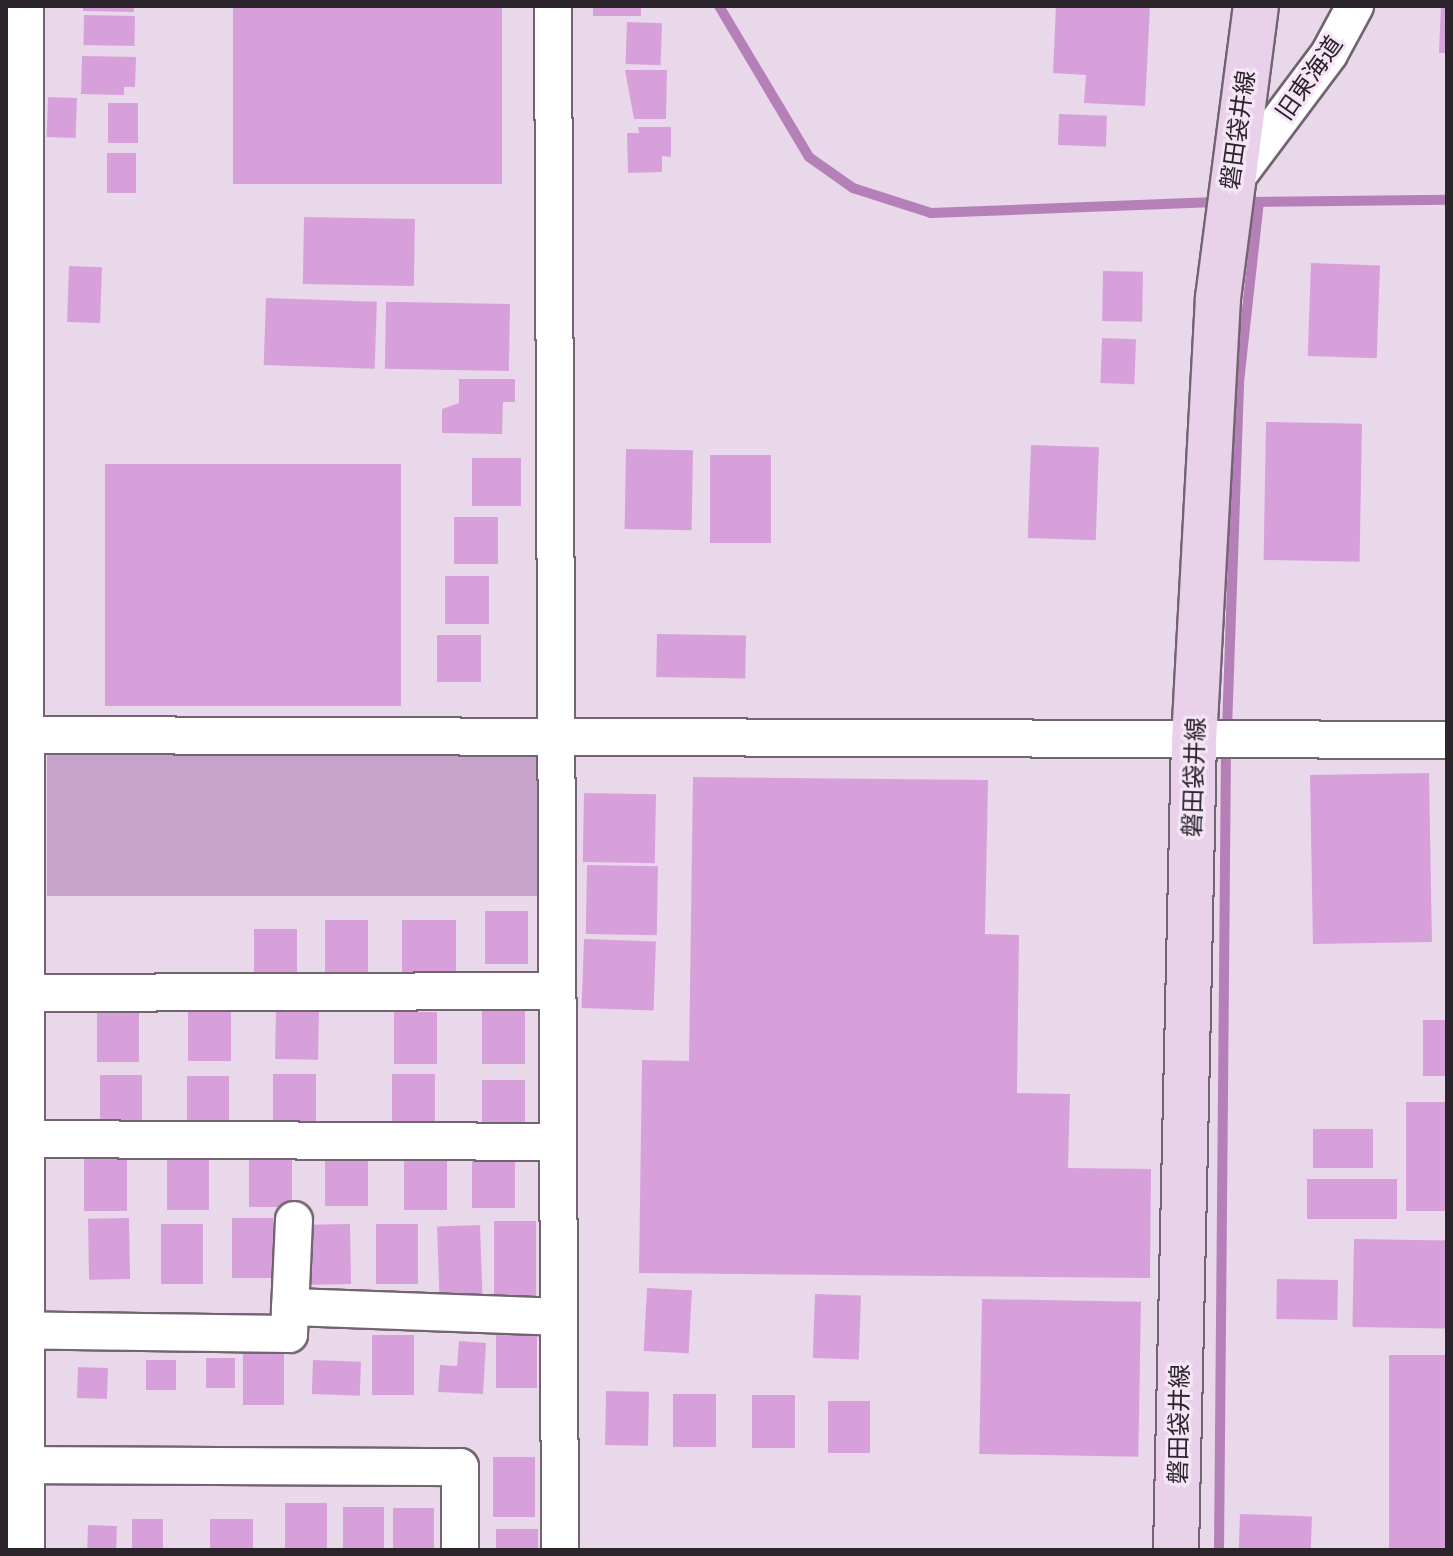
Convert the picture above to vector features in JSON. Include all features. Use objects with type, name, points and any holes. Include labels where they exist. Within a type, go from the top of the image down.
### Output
[{"type":"main road","name":"磐田袋井線","points":[[1176,1550],[1194,741],[1222,248],[1256,6]]},
{"type":"street","points":[[25,6],[28,1139],[17,1176],[17,1330],[26,1465],[26,1550]]},
{"type":"street","points":[[553,6],[560,1550]]},
{"type":"street","name":"旧東海道","points":[[1230,186],[1329,54],[1355,6]]},
{"type":"street","points":[[29,735],[1447,740]]},
{"type":"street","points":[[28,993],[557,991]]},
{"type":"street","points":[[28,1139],[558,1142]]},
{"type":"street","points":[[17,1330],[289,1334],[294,1220]]},
{"type":"street","points":[[290,1307],[559,1317]]},
{"type":"street","points":[[26,1465],[460,1467],[460,1550]]},
{"type":"shaded area","points":[[47,753],[556,753],[556,896],[47,896]]},
{"type":"building","points":[[83,6],[134,6],[134,12],[83,11]]},
{"type":"building","points":[[233,6],[502,6],[502,184],[233,184]]},
{"type":"building","points":[[593,6],[641,6],[641,16],[593,16]]},
{"type":"building","points":[[1056,6],[1150,6],[1145,106],[1084,103],[1086,75],[1053,73]]},
{"type":"building","points":[[1441,6],[1447,6],[1447,53],[1439,53]]},
{"type":"building","points":[[84,15],[135,16],[134,46],[83,45]]},
{"type":"building","points":[[627,22],[662,23],[661,65],[626,64]]},
{"type":"building","points":[[82,56],[136,57],[135,87],[124,87],[124,95],[81,94]]},
{"type":"building","points":[[625,70],[667,70],[666,119],[634,119]]},
{"type":"building","points":[[48,97],[77,98],[76,138],[47,137]]},
{"type":"building","points":[[108,103],[138,103],[138,143],[108,143]]},
{"type":"building","points":[[1059,114],[1107,116],[1106,147],[1058,145]]},
{"type":"building","points":[[638,127],[671,127],[671,157],[662,156],[662,172],[628,173],[627,133],[639,133]]},
{"type":"building","points":[[107,153],[136,153],[136,193],[107,193]]},
{"type":"building","points":[[304,217],[415,219],[414,286],[303,284]]},
{"type":"building","points":[[1311,263],[1380,265],[1377,358],[1308,356]]},
{"type":"building","points":[[69,266],[102,267],[100,323],[67,322]]},
{"type":"building","points":[[1103,271],[1143,272],[1142,322],[1102,321]]},
{"type":"building","points":[[266,298],[377,302],[375,369],[264,365]]},
{"type":"building","points":[[386,302],[510,304],[509,371],[385,369]]},
{"type":"building","points":[[1102,338],[1136,339],[1134,384],[1100,383]]},
{"type":"building","points":[[459,379],[515,379],[515,402],[503,402],[502,434],[442,433],[442,409],[459,403]]},
{"type":"building","points":[[1266,422],[1362,424],[1360,562],[1264,560]]},
{"type":"building","points":[[1031,445],[1099,447],[1096,540],[1028,538]]},
{"type":"building","points":[[626,449],[693,450],[692,530],[625,529]]},
{"type":"building","points":[[710,455],[771,455],[771,543],[710,543]]},
{"type":"building","points":[[472,458],[521,458],[521,506],[472,506]]},
{"type":"building","points":[[105,464],[401,464],[401,706],[105,706]]},
{"type":"building","points":[[454,517],[498,517],[498,564],[454,564]]},
{"type":"building","points":[[445,576],[489,576],[489,624],[445,624]]},
{"type":"building","points":[[657,634],[746,636],[745,679],[656,677]]},
{"type":"building","points":[[437,635],[481,635],[481,682],[437,682]]},
{"type":"building","points":[[1429,773],[1432,942],[1313,944],[1310,775]]},
{"type":"building","points":[[693,777],[988,780],[985,934],[1019,935],[1017,1093],[1070,1094],[1068,1168],[1151,1169],[1150,1278],[639,1273],[642,1060],[689,1061]]},
{"type":"building","points":[[584,793],[656,794],[655,863],[583,862]]},
{"type":"building","points":[[587,865],[658,866],[657,935],[586,934]]},
{"type":"building","points":[[485,911],[528,911],[528,964],[485,964]]},
{"type":"building","points":[[325,920],[368,920],[368,973],[325,973]]},
{"type":"building","points":[[402,920],[456,920],[456,972],[402,972]]},
{"type":"building","points":[[254,929],[297,929],[297,982],[254,982]]},
{"type":"building","points":[[584,939],[656,942],[654,1010],[582,1008]]},
{"type":"building","points":[[276,1006],[319,1007],[318,1060],[275,1059]]},
{"type":"building","points":[[188,1008],[231,1008],[231,1061],[188,1061]]},
{"type":"building","points":[[97,1009],[139,1009],[139,1062],[97,1062]]},
{"type":"building","points":[[482,1011],[525,1011],[525,1064],[482,1064]]},
{"type":"building","points":[[394,1012],[437,1012],[437,1064],[394,1064]]},
{"type":"building","points":[[1423,1020],[1447,1020],[1447,1076],[1423,1076]]},
{"type":"building","points":[[273,1074],[316,1074],[316,1127],[273,1127]]},
{"type":"building","points":[[392,1074],[435,1074],[435,1127],[392,1127]]},
{"type":"building","points":[[100,1075],[142,1075],[142,1127],[100,1127]]},
{"type":"building","points":[[187,1076],[229,1076],[229,1129],[187,1129]]},
{"type":"building","points":[[482,1080],[525,1080],[525,1132],[482,1132]]},
{"type":"building","points":[[1406,1102],[1447,1102],[1447,1211],[1406,1211]]},
{"type":"building","points":[[1313,1129],[1373,1129],[1373,1168],[1313,1168]]},
{"type":"building","points":[[325,1153],[368,1153],[368,1206],[325,1206]]},
{"type":"building","points":[[249,1154],[292,1154],[292,1207],[249,1207]]},
{"type":"building","points":[[472,1155],[515,1155],[515,1208],[472,1208]]},
{"type":"building","points":[[167,1157],[209,1157],[209,1210],[167,1210]]},
{"type":"building","points":[[404,1158],[447,1158],[447,1210],[404,1210]]},
{"type":"building","points":[[84,1159],[127,1159],[127,1211],[84,1211]]},
{"type":"building","points":[[1307,1179],[1397,1179],[1397,1219],[1307,1219]]},
{"type":"building","points":[[129,1218],[130,1279],[89,1280],[88,1219]]},
{"type":"building","points":[[232,1218],[273,1218],[273,1278],[232,1278]]},
{"type":"building","points":[[494,1221],[536,1221],[536,1296],[494,1296]]},
{"type":"building","points":[[161,1224],[203,1224],[203,1284],[161,1284]]},
{"type":"building","points":[[350,1224],[351,1284],[310,1285],[309,1225]]},
{"type":"building","points":[[376,1224],[418,1224],[418,1284],[376,1284]]},
{"type":"building","points":[[480,1225],[482,1295],[439,1296],[437,1227]]},
{"type":"building","points":[[1354,1239],[1447,1241],[1445,1329],[1352,1327]]},
{"type":"building","points":[[1277,1279],[1338,1280],[1337,1320],[1276,1319]]},
{"type":"building","points":[[647,1288],[692,1290],[689,1353],[644,1351]]},
{"type":"building","points":[[815,1294],[861,1296],[859,1360],[813,1358]]},
{"type":"building","points":[[982,1299],[1141,1302],[1138,1457],[979,1454]]},
{"type":"building","points":[[496,1328],[537,1328],[537,1388],[496,1388]]},
{"type":"building","points":[[372,1335],[414,1335],[414,1395],[372,1395]]},
{"type":"building","points":[[459,1341],[486,1343],[483,1394],[438,1392],[440,1365],[457,1366]]},
{"type":"building","points":[[243,1345],[284,1345],[284,1405],[243,1405]]},
{"type":"building","points":[[1389,1355],[1447,1355],[1447,1550],[1389,1550]]},
{"type":"building","points":[[206,1358],[235,1358],[235,1388],[206,1388]]},
{"type":"building","points":[[146,1360],[176,1360],[176,1390],[146,1390]]},
{"type":"building","points":[[313,1360],[361,1362],[360,1396],[312,1394]]},
{"type":"building","points":[[78,1367],[108,1368],[107,1399],[77,1398]]},
{"type":"building","points":[[606,1391],[649,1392],[648,1446],[605,1445]]},
{"type":"building","points":[[673,1394],[716,1394],[716,1447],[673,1447]]},
{"type":"building","points":[[752,1395],[795,1395],[795,1448],[752,1448]]},
{"type":"building","points":[[828,1401],[870,1401],[870,1453],[828,1453]]},
{"type":"building","points":[[493,1457],[535,1457],[535,1517],[493,1517]]},
{"type":"building","points":[[285,1503],[327,1503],[327,1550],[285,1550]]},
{"type":"building","points":[[343,1507],[384,1507],[384,1550],[343,1550]]},
{"type":"building","points":[[393,1508],[434,1508],[434,1550],[393,1550]]},
{"type":"building","points":[[1240,1514],[1312,1517],[1311,1550],[1239,1550]]},
{"type":"building","points":[[132,1519],[163,1519],[163,1550],[132,1550]]},
{"type":"building","points":[[210,1519],[253,1519],[253,1550],[210,1550]]},
{"type":"building","points":[[88,1525],[117,1526],[116,1550],[87,1550]]},
{"type":"building","points":[[496,1529],[538,1529],[538,1550],[496,1550]]},
{"type":"waterway","points":[[719,6],[809,157],[853,188],[931,213],[1222,202]]},
{"type":"waterway","points":[[1242,202],[1447,200]]},
{"type":"waterway","points":[[1227,729],[1239,382],[1259,202]]},
{"type":"waterway","points":[[1219,1550],[1226,750]]}]
